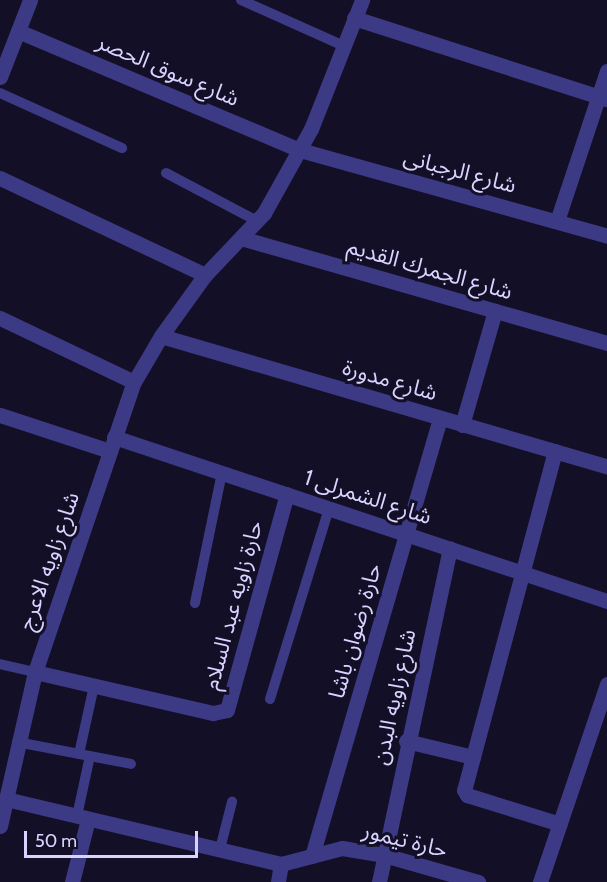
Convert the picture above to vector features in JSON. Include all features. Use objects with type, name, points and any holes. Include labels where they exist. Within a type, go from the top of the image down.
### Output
[{"type":"street","points":[[0,77],[29,0]]},
{"type":"street","name":"شارع زاويه الاعرج","points":[[0,826],[17,742],[35,672],[134,381],[161,336],[205,275],[256,221],[300,150],[362,0]]},
{"type":"street","points":[[354,18],[603,98]]},
{"type":"street","name":"شارع سوق الحصر","points":[[18,30],[300,150]]},
{"type":"street","points":[[557,221],[603,98],[607,71]]},
{"type":"street","name":"شارع الرجبانى","points":[[300,150],[607,236]]},
{"type":"street","points":[[0,178],[205,275]]},
{"type":"street","name":"شارع الجمرك القديم","points":[[242,238],[607,343]]},
{"type":"street","points":[[462,425],[495,311]]},
{"type":"street","points":[[0,318],[134,381]]},
{"type":"street","name":"شارع مدورة","points":[[161,336],[607,466]]},
{"type":"street","name":"شارع الشمرلى 1","points":[[0,415],[222,473],[607,601]]},
{"type":"street","name":"حارة رضوان باشا","points":[[312,856],[440,418]]},
{"type":"street","points":[[555,451],[465,786],[467,795],[560,824]]},
{"type":"street","name":"حارة زاويه عبد السلام","points":[[35,672],[213,713],[227,710],[287,494]]},
{"type":"street","name":"شارع زاويه البدن","points":[[379,882],[406,741],[450,548]]},
{"type":"street","points":[[540,882],[607,684]]},
{"type":"street","points":[[406,741],[473,757]]},
{"type":"street","name":"حارة تيمور","points":[[6,799],[281,864],[342,848],[384,855],[478,882]]},
{"type":"street","points":[[72,882],[82,818]]},
{"type":"street","points":[[278,882],[281,864]]},
{"type":"lane","points":[[241,0],[344,46]]},
{"type":"lane","points":[[0,93],[122,148]]},
{"type":"lane","points":[[166,173],[256,221]]},
{"type":"lane","points":[[195,603],[222,473]]},
{"type":"lane","points":[[270,699],[329,508]]},
{"type":"lane","points":[[0,664],[35,672]]},
{"type":"lane","points":[[79,754],[94,686]]},
{"type":"lane","points":[[17,742],[131,764]]},
{"type":"lane","points":[[82,818],[90,756]]},
{"type":"lane","points":[[220,849],[232,802]]}]
